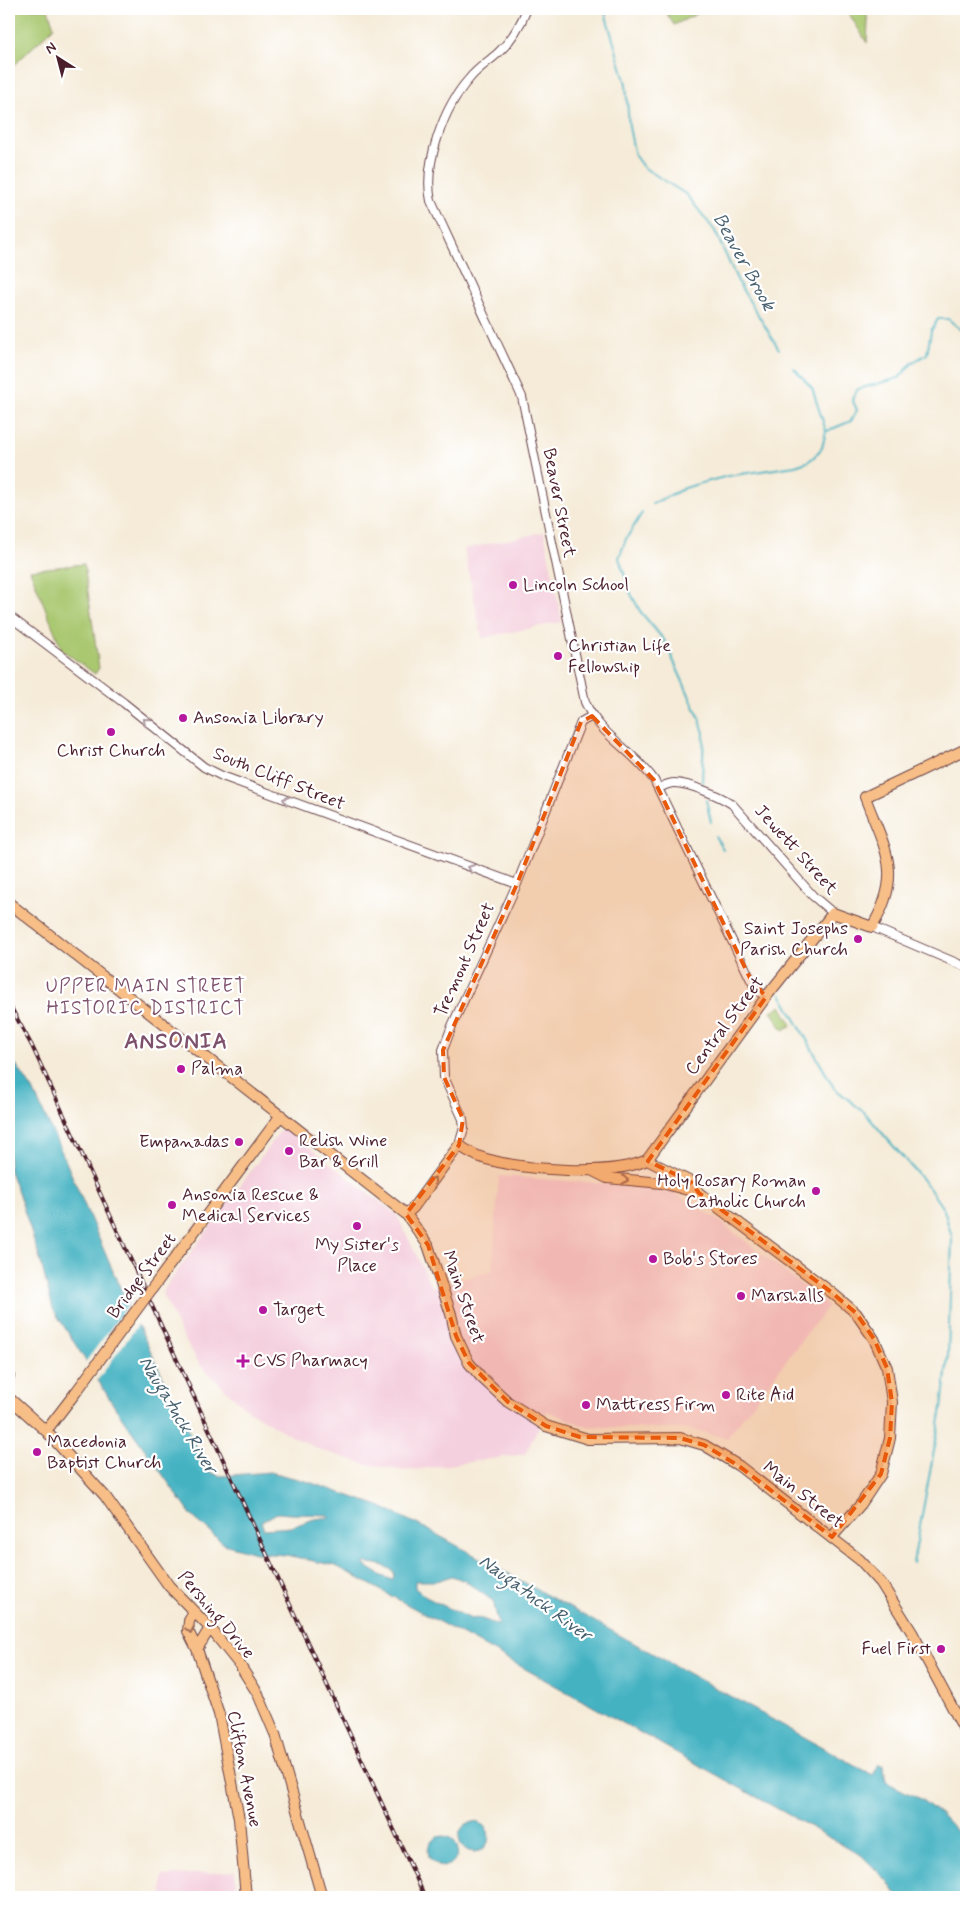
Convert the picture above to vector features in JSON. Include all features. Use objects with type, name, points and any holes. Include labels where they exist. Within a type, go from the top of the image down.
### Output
[{"type":"main road","points":[[872,927],[888,893],[890,870],[886,852],[865,797],[966,749]]},
{"type":"main road","name":"Main Street","points":[[9,903],[406,1214],[428,1245],[452,1314],[456,1336],[469,1363],[508,1402],[546,1426],[580,1437],[610,1439],[680,1438],[704,1445],[735,1463],[860,1560],[881,1583],[898,1608],[926,1656],[966,1733]]},
{"type":"main road","name":"Jewett Street","points":[[832,913],[872,927]]},
{"type":"main road","name":"Central Street","points":[[647,1160],[766,997],[832,913]]},
{"type":"main road","name":"Bridge Street","points":[[46,1431],[281,1115]]},
{"type":"main road","points":[[458,1145],[476,1155],[500,1162],[559,1169],[590,1170],[629,1166],[647,1160],[691,1182],[699,1193],[856,1313],[874,1339],[888,1368],[892,1402],[890,1438],[881,1474],[861,1504],[832,1537]]},
{"type":"main road","name":"Tremont Street","points":[[406,1214],[413,1208],[458,1145]]},
{"type":"main road","points":[[647,1160],[662,1183]]},
{"type":"main road","points":[[590,1170],[607,1178],[662,1183],[699,1193]]},
{"type":"main road","points":[[9,1313],[9,1332]]},
{"type":"main road","points":[[9,1355],[9,1376]]},
{"type":"main road","name":"Pershing Drive","points":[[9,1398],[46,1431],[105,1496],[169,1586],[210,1628],[239,1664],[258,1694],[275,1734],[322,1897]]},
{"type":"main road","name":"Clifton Avenue","points":[[194,1612],[188,1626],[219,1714],[240,1819],[246,1897]]},
{"type":"main road","points":[[197,1649],[210,1628]]},
{"type":"street","name":"Beaver Street","points":[[527,9],[522,22],[509,41],[470,77],[449,108],[431,159],[429,191],[437,214],[516,382],[523,402],[585,702],[592,716],[604,730],[645,768],[659,788],[750,978],[756,989],[766,997]]},
{"type":"street","name":"South Cliff Street","points":[[9,616],[123,702],[204,767],[222,776],[517,884]]},
{"type":"street","name":"Tremont Street","points":[[458,1145],[464,1128],[462,1118],[444,1077],[443,1050],[452,1026],[517,884],[581,722],[592,716]]},
{"type":"street","name":"Jewett Street","points":[[659,788],[668,784],[681,784],[716,796],[732,804],[813,896],[832,913]]},
{"type":"street","name":"Jewett Street","points":[[872,927],[966,967]]},
{"type":"highlighted area","points":[[592,716],[654,780],[750,978],[766,997],[648,1161],[691,1182],[699,1193],[831,1292],[856,1313],[874,1339],[887,1368],[892,1402],[890,1438],[881,1474],[832,1537],[739,1466],[704,1445],[680,1438],[580,1437],[546,1426],[508,1402],[469,1363],[456,1336],[428,1245],[406,1214],[459,1145],[463,1119],[444,1077],[443,1050],[517,884],[581,722]]},
{"type":"shaded area","name":"Lincoln School","points":[[544,532],[562,622],[482,638],[464,549]]},
{"type":"shaded area","points":[[283,1127],[397,1215],[432,1287],[492,1271],[499,1176],[666,1188],[717,1219],[828,1306],[727,1438],[690,1429],[584,1426],[547,1411],[525,1454],[406,1471],[365,1464],[323,1451],[291,1436],[245,1408],[200,1365],[180,1332],[162,1292]]},
{"type":"shaded area","points":[[235,1871],[237,1897],[163,1897],[162,1876]]},
{"type":"green space","points":[[9,9],[48,9],[54,27],[9,70]]},
{"type":"green space","points":[[664,9],[707,9],[674,25]]},
{"type":"green space","points":[[846,9],[866,9],[868,22],[867,43]]},
{"type":"green space","points":[[84,564],[99,668],[95,674],[62,650],[30,570]]},
{"type":"green space","points":[[781,1006],[792,1025],[783,1030],[771,1011]]},
{"type":"water","name":"Naugatuck River","points":[[9,1054],[33,1090],[118,1283],[208,1471],[220,1476],[270,1472],[306,1481],[379,1506],[427,1529],[873,1775],[879,1764],[884,1766],[886,1782],[922,1800],[944,1817],[966,1841],[966,1897],[898,1897],[888,1882],[861,1855],[336,1566],[286,1555],[255,1553],[224,1544],[192,1516],[116,1409],[53,1309],[40,1259],[9,1169]],"holes":[[[277,1513],[328,1515],[329,1517],[314,1519],[291,1527],[264,1529],[261,1522]],[[364,1563],[372,1563],[387,1568],[394,1572],[393,1580],[382,1576],[364,1565]],[[452,1576],[465,1581],[493,1601],[499,1625],[482,1619],[471,1619],[426,1597],[415,1588],[415,1581],[436,1581]]]},
{"type":"water","points":[[474,1822],[485,1826],[489,1837],[485,1848],[474,1852],[463,1848],[459,1837],[463,1826]]},
{"type":"water","points":[[443,1836],[454,1840],[458,1851],[454,1862],[443,1866],[432,1862],[428,1851],[432,1840]]},
{"type":"pier","points":[[130,1302],[140,1322],[96,1382],[84,1364]]},
{"type":"waterway","name":"Beaver Brook","points":[[604,9],[626,84],[629,127],[635,156],[643,167],[687,195],[715,231],[739,284],[779,349]]},
{"type":"waterway","points":[[827,431],[851,421],[857,410],[852,399],[858,389],[899,378],[913,362],[927,354],[931,331],[938,319],[948,319],[963,331],[966,330]]},
{"type":"waterway","name":"Beaver Brook","points":[[652,504],[685,488],[698,484],[728,476],[795,466],[813,458],[822,448],[826,431],[812,388],[794,368]]},
{"type":"waterway","name":"Beaver Brook","points":[[642,513],[626,539],[619,558],[630,592],[640,611],[664,640],[699,717],[704,733],[702,783]]},
{"type":"waterway","name":"Beaver Brook","points":[[706,800],[711,822]]},
{"type":"waterway","name":"Beaver Brook","points":[[715,836],[723,849]]},
{"type":"waterway","points":[[781,994],[834,1088],[864,1112],[927,1185],[944,1210],[952,1237],[948,1356],[942,1408],[913,1563]]},
{"type":"railway","points":[[9,1004],[32,1046],[425,1897]]},
{"type":"place","name":"Lincoln School","points":[[513,585]]},
{"type":"place","name":"Christian Life Fellowship","points":[[558,656]]},
{"type":"place","name":"Ansonia Library","points":[[183,718]]},
{"type":"place","name":"Christ Church","points":[[111,732]]},
{"type":"place","name":"Saint Josephs Parish Church","points":[[858,939]]},
{"type":"place","name":"Palma","points":[[181,1069]]},
{"type":"place","name":"Empanadas","points":[[239,1142]]},
{"type":"place","name":"Relish Wine Bar & Grill","points":[[289,1151]]},
{"type":"place","name":"Holy Rosary Roman Catholic Church","points":[[816,1191]]},
{"type":"place","name":"Ansonia Rescue & Medical Services","points":[[172,1205]]},
{"type":"place","name":"My Sister's Place","points":[[357,1226]]},
{"type":"place","name":"Bob's Stores","points":[[653,1259]]},
{"type":"place","name":"Marshalls","points":[[741,1296]]},
{"type":"place","name":"Target","points":[[263,1310]]},
{"type":"place","name":"CVS Pharmacy","points":[[243,1361]]},
{"type":"place","name":"Rite Aid","points":[[726,1395]]},
{"type":"place","name":"Mattress Firm","points":[[586,1405]]},
{"type":"place","name":"Macedonia Baptist Church","points":[[37,1452]]},
{"type":"place","name":"Fuel First","points":[[941,1649]]},
{"type":"district","name":"UPPER MAIN STREET HISTORIC DISTRICT","points":[[146,997]]},
{"type":"district","name":"ANSONIA","points":[[176,1042]]}]
